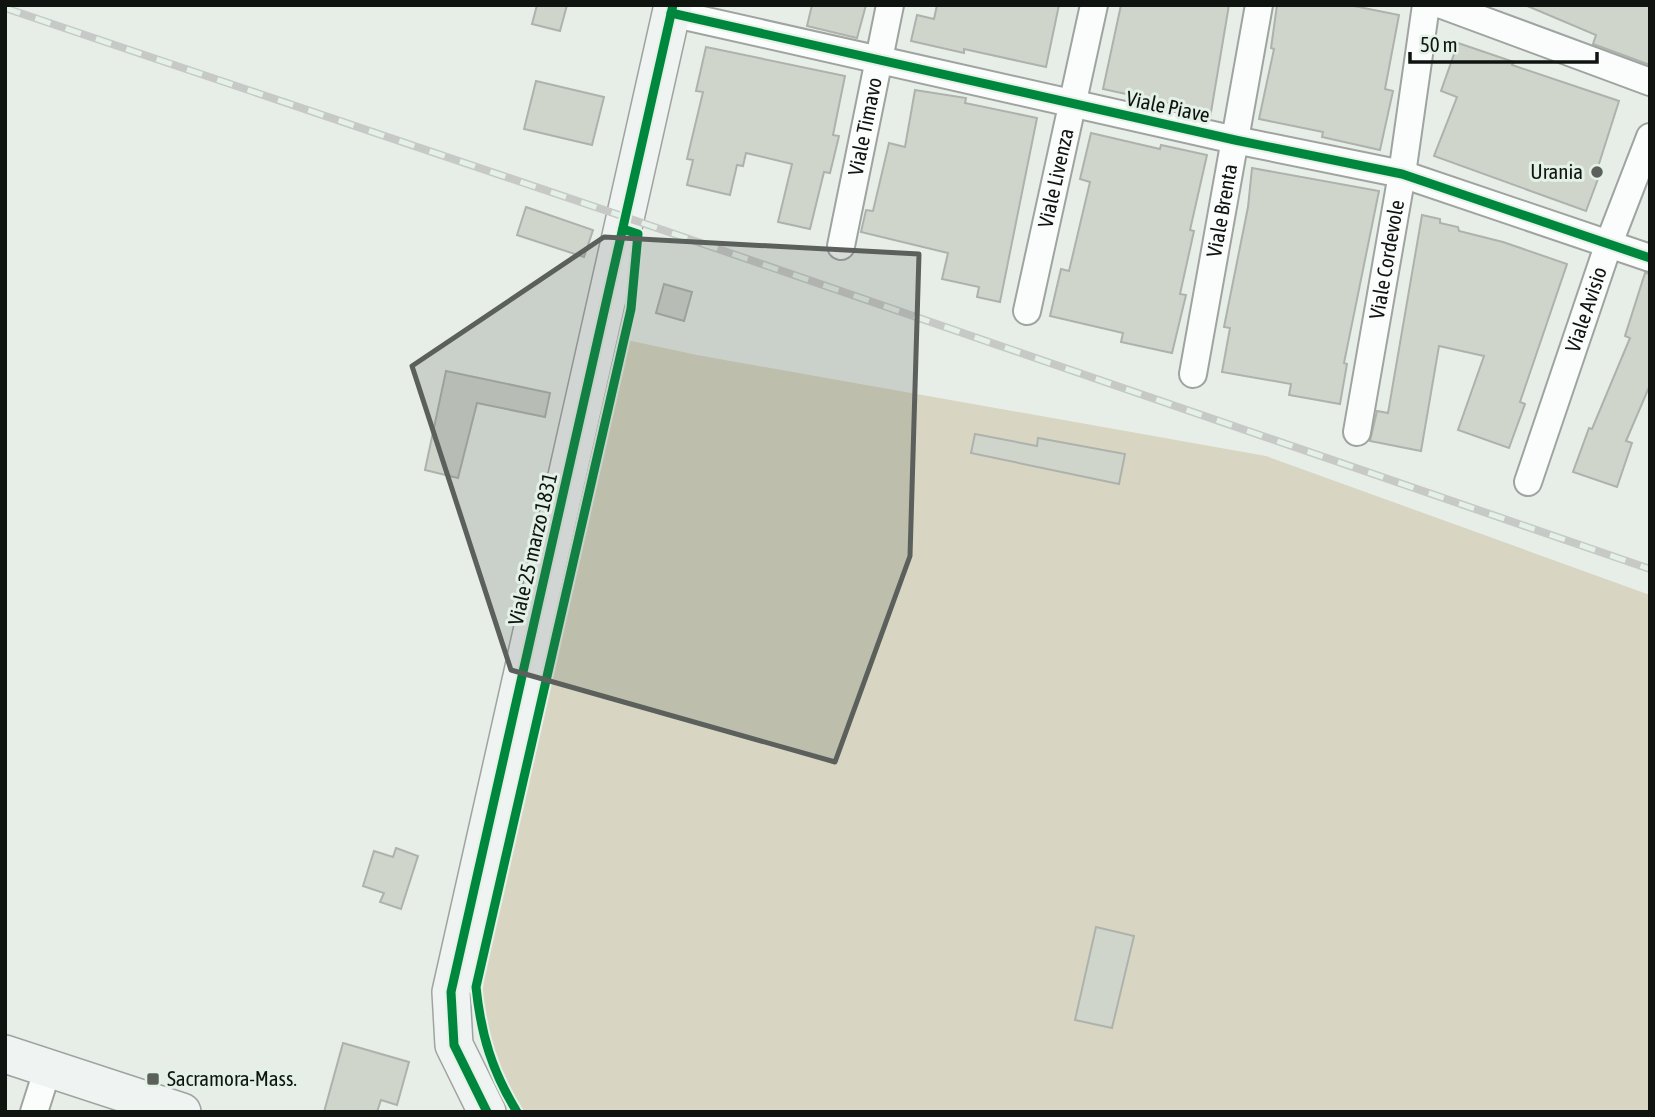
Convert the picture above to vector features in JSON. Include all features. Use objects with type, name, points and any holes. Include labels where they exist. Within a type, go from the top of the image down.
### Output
[{"type":"street","name":"Viale Timavo","points":[[841,246],[890,5]]},
{"type":"street","name":"Viale Livenza","points":[[1027,310],[1094,5]]},
{"type":"street","name":"Viale Brenta","points":[[1193,374],[1259,5]]},
{"type":"street","name":"Viale Cordevole","points":[[1357,432],[1402,174],[1426,5]]},
{"type":"street","points":[[1443,5],[1501,15],[1650,82]]},
{"type":"street","name":"Viale Piave","points":[[672,9],[878,61],[1402,174],[1650,258]]},
{"type":"street","name":"Viale 25 marzo 1831","points":[[481,1107],[454,1045],[451,992],[672,9]]},
{"type":"street","name":"Viale Avisio","points":[[1528,482],[1609,243],[1650,137]]},
{"type":"street","points":[[5,1054],[182,1112]]},
{"type":"street","points":[[34,1112],[48,1068]]},
{"type":"highlighted area","points":[[604,237],[919,254],[910,556],[835,762],[511,670],[412,366]]},
{"type":"shaded area","points":[[627,340],[697,355],[1266,456],[1650,595],[1650,1112],[524,1112],[506,1084],[487,1037],[482,1005],[485,970]]},
{"type":"building","points":[[537,5],[567,5],[560,31],[532,24]]},
{"type":"building","points":[[812,5],[866,5],[857,38],[807,26]]},
{"type":"building","points":[[937,5],[1059,5],[1046,67],[964,49],[964,53],[911,41],[917,15],[934,19]]},
{"type":"building","points":[[1121,5],[1229,5],[1210,118],[1171,109],[1172,104],[1103,89]]},
{"type":"building","points":[[1277,5],[1349,5],[1399,15],[1385,89],[1393,91],[1380,150],[1322,137],[1323,132],[1259,119],[1274,49],[1271,48]]},
{"type":"building","points":[[1525,5],[1650,5],[1650,65],[1593,44],[1596,35]]},
{"type":"building","points":[[1458,43],[1514,62],[1512,65],[1619,101],[1598,167],[1602,168],[1586,211],[1434,156],[1457,97],[1441,91]]},
{"type":"building","points":[[706,47],[845,76],[833,135],[839,136],[830,173],[824,172],[810,229],[778,222],[792,164],[746,153],[743,166],[737,165],[730,195],[687,185],[693,160],[687,159],[703,92],[696,91]]},
{"type":"building","points":[[536,81],[604,97],[592,145],[524,129]]},
{"type":"building","points":[[915,90],[966,98],[965,103],[1037,118],[1000,302],[977,297],[979,287],[942,279],[948,253],[861,232],[866,210],[873,211],[889,143],[905,147]]},
{"type":"building","points":[[1091,133],[1160,149],[1161,145],[1207,155],[1190,230],[1194,231],[1180,294],[1186,295],[1172,353],[1121,342],[1123,333],[1050,316],[1061,269],[1069,271],[1090,182],[1080,179]]},
{"type":"building","points":[[1252,168],[1379,191],[1344,363],[1347,364],[1340,404],[1289,395],[1291,384],[1222,372],[1230,328],[1224,327],[1248,207]]},
{"type":"building","points":[[526,207],[593,230],[584,257],[517,235]]},
{"type":"building","points":[[1422,215],[1440,219],[1440,223],[1458,227],[1459,231],[1503,242],[1567,264],[1520,402],[1525,404],[1509,448],[1458,430],[1484,356],[1439,346],[1421,451],[1370,441],[1377,411],[1388,413]]},
{"type":"building","points":[[1645,273],[1650,274],[1650,385],[1626,441],[1632,443],[1617,487],[1573,472],[1589,428],[1592,429],[1630,338],[1625,336]]},
{"type":"building","points":[[664,284],[692,292],[684,321],[656,313]]},
{"type":"building","points":[[446,371],[550,393],[545,417],[477,403],[458,478],[425,470]]},
{"type":"building","points":[[975,434],[1037,446],[1038,438],[1125,454],[1119,484],[971,453]]},
{"type":"building","points":[[396,848],[418,856],[401,909],[380,902],[384,893],[363,886],[374,851],[393,857]]},
{"type":"building","points":[[1096,927],[1134,936],[1112,1028],[1075,1020]]},
{"type":"building","points":[[343,1043],[409,1062],[397,1105],[381,1100],[377,1112],[324,1112]]},
{"type":"railway","points":[[5,8],[625,217],[1650,569]]},
{"type":"cycle path","points":[[487,1112],[454,1045],[451,992],[673,5]]},
{"type":"cycle path","points":[[671,13],[1235,140],[1402,174],[1650,258]]},
{"type":"cycle path","points":[[517,1112],[489,1052],[476,987],[631,309],[638,234],[623,229]]},
{"type":"place","name":"Urania","points":[[1597,172]]},
{"type":"place","name":"Sacramora-Mass.","points":[[153,1079]]}]
